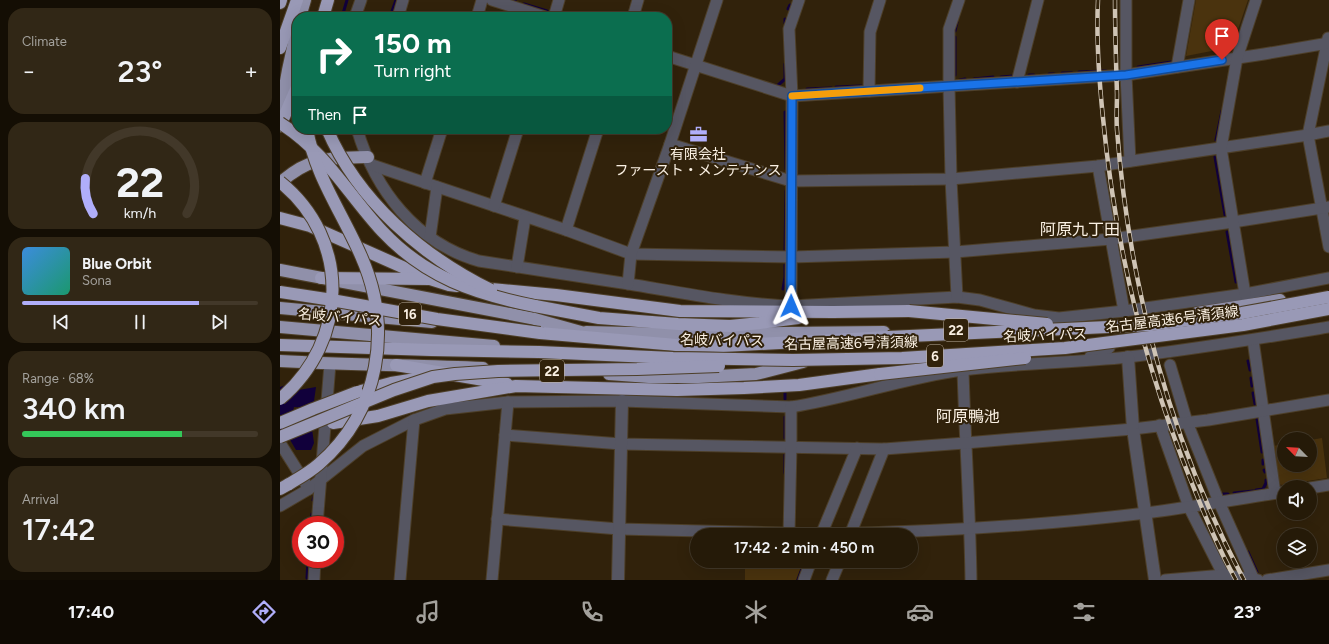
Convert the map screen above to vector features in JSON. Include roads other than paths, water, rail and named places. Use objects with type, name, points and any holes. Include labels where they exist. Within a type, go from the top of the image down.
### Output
[{"type":"highway","points":[[293,12],[297,0]]},
{"type":"highway","points":[[301,12],[305,0]]},
{"type":"highway","points":[[319,12],[328,0]]},
{"type":"highway","points":[[280,48],[292,14]]},
{"type":"highway","points":[[280,114],[292,52]]},
{"type":"highway","points":[[292,98],[280,125],[292,133]]},
{"type":"highway","points":[[294,134],[317,152],[383,231],[415,259],[444,278],[471,290],[535,306],[599,318],[678,324],[730,326],[833,312]]},
{"type":"highway","points":[[280,489],[319,464],[345,435],[357,418],[367,396],[377,356],[378,333],[374,293],[361,256],[321,177],[314,158],[308,134]]},
{"type":"highway","points":[[329,134],[338,152],[364,189],[392,222],[406,235],[438,260],[457,272],[495,292],[535,306]]},
{"type":"highway","points":[[280,399],[307,370],[321,346],[328,327],[333,291],[330,260],[317,224],[302,202],[280,182],[301,167],[322,159],[370,161]]},
{"type":"highway","points":[[280,218],[310,226],[430,279],[449,285],[556,295],[680,311],[909,311],[1092,328]]},
{"type":"highway","name":"22","points":[[280,270],[531,318],[581,332]]},
{"type":"highway","points":[[321,278],[430,279]]},
{"type":"highway","name":"16","points":[[280,292],[326,298],[437,319],[540,333]]},
{"type":"highway","name":"名岐バイパス","points":[[280,308],[413,321],[581,332],[793,333],[1116,324],[1158,319],[1329,292]]},
{"type":"highway","name":"名古屋高速6号清須線","points":[[540,333],[676,345],[723,346],[815,340],[1151,325],[1242,313],[1329,297]]},
{"type":"highway","name":"名古屋高速6号清須線","points":[[280,345],[757,360],[902,358],[1065,348],[1243,325],[1329,309]]},
{"type":"highway","name":"名岐バイパス","points":[[280,327],[546,351],[821,357],[1109,348],[1329,313]]},
{"type":"highway","points":[[396,365],[516,386],[677,390],[799,385],[1038,356],[1065,348]]},
{"type":"highway","name":"22","points":[[280,361],[530,371],[568,371],[649,377],[698,377],[756,374],[821,357]]},
{"type":"highway","points":[[280,422],[357,392],[391,383],[455,374],[498,371],[723,366],[757,360]]},
{"type":"highway","points":[[280,437],[394,390],[433,377]]},
{"type":"highway","points":[[333,423],[378,416],[428,401],[516,386]]},
{"type":"highway","points":[[280,422],[318,424]]},
{"type":"street","points":[[356,12],[360,0]]},
{"type":"street","points":[[399,12],[403,0]]},
{"type":"street","points":[[478,12],[482,0]]},
{"type":"street","points":[[492,0],[529,12]]},
{"type":"street","points":[[555,12],[559,0]]},
{"type":"street","points":[[634,12],[638,0]]},
{"type":"street","points":[[628,284],[631,254],[670,144],[717,0]]},
{"type":"street","points":[[791,306],[792,96],[790,29],[799,0]]},
{"type":"street","points":[[870,91],[870,32],[880,0]]},
{"type":"street","points":[[957,297],[951,179],[949,29],[959,0]]},
{"type":"street","points":[[1017,82],[1038,0]]},
{"type":"street","points":[[1126,0],[1126,75],[1130,161]]},
{"type":"street","points":[[1177,67],[1189,0]]},
{"type":"street","points":[[1245,294],[1220,148],[1237,58],[1256,0]]},
{"type":"street","points":[[672,58],[792,96],[1126,75],[1237,58],[1328,40],[1308,135],[1325,208],[1329,247]]},
{"type":"street","points":[[670,144],[791,181],[951,179],[1098,166],[1329,131]]},
{"type":"street","points":[[361,134],[380,184],[392,202],[409,220],[450,251],[479,261],[739,302],[791,306],[957,297],[980,300],[1014,310],[1046,317],[1059,318],[1124,311],[1245,294],[1329,278]]},
{"type":"street","points":[[425,183],[440,134]]},
{"type":"street","points":[[494,206],[516,134]]},
{"type":"street","points":[[566,230],[596,134]]},
{"type":"street","points":[[370,161],[425,183],[525,218],[566,230],[631,254],[792,257],[955,252],[1111,239],[1325,208]]},
{"type":"street","points":[[1098,166],[1124,311]]},
{"type":"street","points":[[430,237],[437,187]]},
{"type":"street","points":[[517,267],[525,218]]},
{"type":"street","points":[[1045,327],[1082,315],[1116,324]]},
{"type":"street","points":[[280,506],[308,489],[363,446],[414,420],[446,409],[508,402],[622,401],[791,407],[816,403],[913,379],[963,370],[1128,357],[1253,340],[1329,327]]},
{"type":"street","points":[[1253,340],[1263,411],[1277,480]]},
{"type":"street","points":[[1083,361],[1109,348]]},
{"type":"street","points":[[1128,357],[1133,429],[1155,580]]},
{"type":"street","points":[[318,516],[330,364]]},
{"type":"street","points":[[1170,365],[1187,422],[1219,502],[1254,580]]},
{"type":"street","points":[[963,370],[972,580]]},
{"type":"street","points":[[505,435],[621,444],[884,449],[965,444],[1133,429],[1263,411],[1329,400]]},
{"type":"street","points":[[618,580],[622,401]]},
{"type":"street","points":[[492,580],[508,402]]},
{"type":"street","points":[[789,528],[791,407]]},
{"type":"street","points":[[400,580],[414,420]]},
{"type":"street","points":[[1160,425],[1189,507],[1225,578]]},
{"type":"street","points":[[280,443],[308,489]]},
{"type":"street","points":[[824,528],[857,448]]},
{"type":"street","points":[[852,528],[884,449]]},
{"type":"street","points":[[1317,487],[1329,485]]},
{"type":"street","points":[[918,532],[970,530],[1146,513],[1277,493]]},
{"type":"street","points":[[497,519],[619,529],[690,531]]},
{"type":"street","points":[[314,580],[315,568]]},
{"type":"street","points":[[804,580],[808,568]]},
{"type":"street","points":[[832,580],[837,568]]},
{"type":"street","points":[[1267,580],[1329,570]]},
{"type":"street","points":[[1165,580],[1225,578],[1260,580]]},
{"type":"waterway","points":[[343,12],[347,0]]},
{"type":"waterway","points":[[392,12],[396,0]]},
{"type":"waterway","points":[[524,4],[547,11]]},
{"type":"waterway","points":[[788,9],[790,5]]},
{"type":"waterway","points":[[955,31],[957,22]]},
{"type":"waterway","points":[[955,37],[955,75]]},
{"type":"waterway","points":[[1138,67],[1172,62]]},
{"type":"waterway","points":[[774,85],[777,86],[785,79],[785,64]]},
{"type":"waterway","points":[[1079,72],[1106,71]]},
{"type":"waterway","points":[[1062,73],[1072,73]]},
{"type":"waterway","points":[[1049,74],[1054,74]]},
{"type":"waterway","points":[[1029,75],[1034,75]]},
{"type":"waterway","points":[[1001,77],[1014,76]]},
{"type":"waterway","points":[[974,79],[993,77]]},
{"type":"waterway","points":[[960,80],[965,79]]},
{"type":"waterway","points":[[836,87],[861,86]]},
{"type":"waterway","points":[[807,89],[831,88]]},
{"type":"waterway","points":[[1216,140],[1222,111]]},
{"type":"waterway","points":[[785,112],[786,169]]},
{"type":"waterway","points":[[1215,157],[1225,215]]},
{"type":"waterway","points":[[785,251],[786,191]]},
{"type":"waterway","points":[[1227,232],[1236,282]]},
{"type":"waterway","points":[[783,289],[785,265]]},
{"type":"waterway","points":[[1248,361],[1250,370]]},
{"type":"waterway","points":[[1251,378],[1252,386]]},
{"type":"waterway","points":[[785,391],[785,399]]},
{"type":"waterway","points":[[1253,393],[1255,404]]},
{"type":"waterway","points":[[785,417],[785,438]]},
{"type":"waterway","points":[[1257,419],[1262,452]]},
{"type":"waterway","points":[[785,455],[785,473]]},
{"type":"waterway","points":[[1256,490],[1263,489],[1266,480]]},
{"type":"waterway","points":[[1234,493],[1253,491]]},
{"type":"waterway","points":[[1222,496],[1222,494],[1228,494]]},
{"type":"waterway","points":[[1248,552],[1257,572]]},
{"type":"waterway","points":[[307,578],[308,568]]},
{"type":"waterway","points":[[798,580],[802,568]]},
{"type":"railway","points":[[1098,0],[1097,29],[1099,74],[1108,165],[1115,212],[1134,305],[1160,397],[1176,442],[1208,522],[1236,580]]},
{"type":"railway","points":[[1115,0],[1117,130],[1123,188],[1143,305],[1157,362],[1174,418],[1218,527],[1244,580]]},
{"type":"place","name":"有限会社 ファースト・メンテナンス","points":[[698,134]]},
{"type":"district","name":"阿原九丁田","points":[[1080,229]]},
{"type":"district","name":"阿原鴨池","points":[[968,416]]}]
